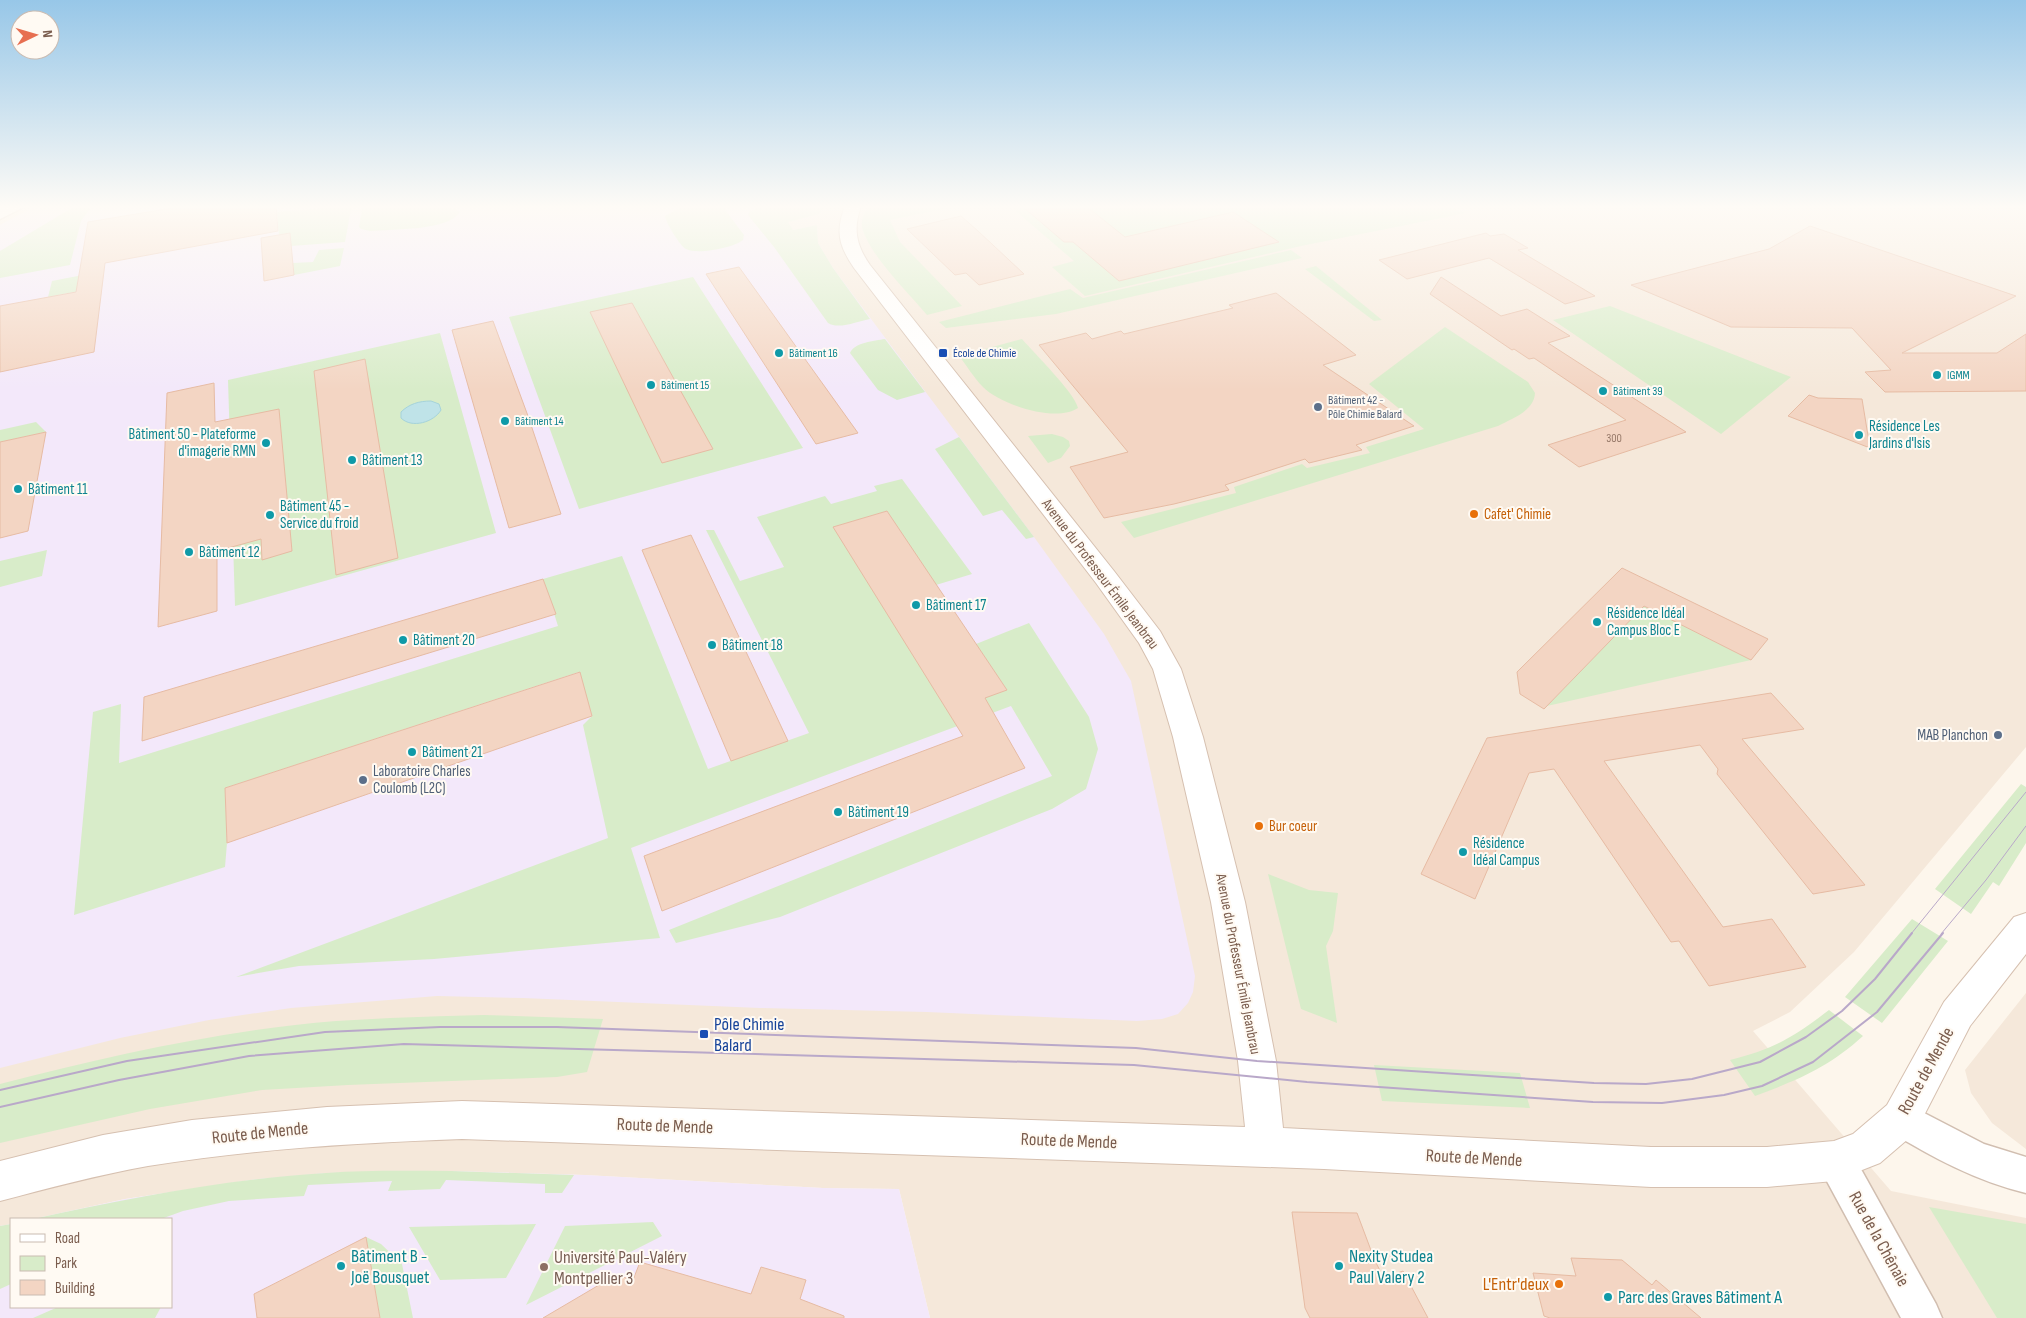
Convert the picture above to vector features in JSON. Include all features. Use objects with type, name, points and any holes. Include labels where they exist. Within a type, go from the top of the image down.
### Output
[{"type":"street","name":"Avenue du Professeur Émile Jeanbrau","points":[[863,268],[1105,577],[1150,638],[1167,669],[1178,699],[1188,737],[1228,902],[1257,1061],[1266,1147]]},
{"type":"street","name":"Route de Mende","points":[[0,1181],[104,1155],[197,1140],[372,1122],[462,1120],[1266,1147],[1652,1167],[1767,1167],[1834,1161],[1866,1149],[1901,1119],[1957,1014],[2026,928]]},
{"type":"street","points":[[1901,1119],[1966,1155],[2010,1172],[2026,1175]]},
{"type":"street","name":"Rue de la Chênaie","points":[[1834,1161],[1849,1184],[1922,1318]]},
{"type":"shaded area","points":[[0,268],[2026,268],[2026,747],[1854,952],[1790,1012],[1753,1031],[1891,1191],[2026,1218],[2026,1318],[930,1318],[899,1189],[823,1188],[585,1175],[451,1171],[258,1179],[125,1199],[38,1218],[10,1218],[10,1224],[0,1226]]},
{"type":"shaded area","points":[[0,268],[833,268],[1104,634],[1131,681],[1195,976],[1193,992],[1188,1003],[1178,1014],[1162,1019],[1137,1021],[437,996],[291,1008],[209,1020],[120,1038],[0,1068]]},
{"type":"shaded area","points":[[2026,993],[2026,1149],[1992,1123],[1971,1093],[1965,1070]]},
{"type":"shaded area","name":"Université Paul-Valéry Montpellier 3","points":[[451,1171],[585,1175],[823,1188],[899,1189],[930,1318],[0,1318],[0,1226],[10,1224],[10,1308],[172,1308],[172,1218],[38,1218],[125,1199],[258,1179],[326,1173]]},
{"type":"green space","points":[[0,268],[57,268],[0,278]]},
{"type":"green space","points":[[293,268],[332,268],[294,275]]},
{"type":"green space","points":[[789,268],[833,268],[870,319],[838,326],[828,323]]},
{"type":"green space","points":[[886,268],[925,268],[962,306],[927,315]]},
{"type":"green space","points":[[1053,268],[1208,268],[1085,296]]},
{"type":"green space","points":[[1215,268],[1260,268],[1056,314],[946,328],[939,322],[1070,289],[1083,298]]},
{"type":"green space","points":[[1318,268],[1382,320],[1374,321],[1305,269]]},
{"type":"green space","points":[[93,273],[90,289],[48,297],[52,281]]},
{"type":"green space","points":[[693,277],[803,448],[579,509],[509,317]]},
{"type":"green space","points":[[1610,306],[1791,377],[1721,434],[1553,320]]},
{"type":"green space","points":[[1445,327],[1528,382],[1535,393],[1531,405],[1516,417],[1498,426],[1134,538],[1121,522],[1236,493],[1234,487],[1302,464],[1307,468],[1370,453],[1366,447],[1424,429],[1369,384]]},
{"type":"green space","points":[[440,333],[496,533],[235,606],[228,380]]},
{"type":"green space","points":[[885,339],[925,392],[897,400],[878,390],[850,353],[852,349],[860,344]]},
{"type":"green space","points":[[1022,339],[1062,383],[1078,408],[1056,414],[1043,413],[1015,406],[991,394],[983,387],[959,356]]},
{"type":"green space","points":[[36,422],[46,432],[0,442],[0,430]]},
{"type":"green space","points":[[1052,434],[1069,441],[1070,446],[1061,458],[1048,463],[1028,436]]},
{"type":"green space","points":[[959,437],[1034,537],[1026,539],[1002,510],[983,516],[935,449]]},
{"type":"green space","points":[[902,479],[972,574],[936,585],[887,511],[834,527],[1007,690],[976,644],[1029,623],[1089,717],[1098,749],[1086,789],[1052,809],[780,917],[676,943],[669,930],[1052,776],[1011,706],[631,848],[660,938],[434,959],[299,966],[236,977],[608,838],[583,725],[592,716],[579,672],[225,788],[227,843],[225,867],[74,915],[93,712],[121,704],[119,763],[558,626],[543,579],[622,556],[708,769],[809,733],[706,530],[714,530],[740,581],[784,567],[757,517],[825,496],[831,504],[877,491],[874,486]]},
{"type":"green space","points":[[47,550],[42,576],[0,587],[0,561]]},
{"type":"green space","points":[[1644,606],[1751,660],[1547,706]]},
{"type":"green space","points":[[2021,784],[2026,787],[2026,843],[1999,886],[1993,882],[1971,914],[1935,889]]},
{"type":"green space","points":[[1268,874],[1309,890],[1338,893],[1333,931],[1326,946],[1337,1023],[1301,1009]]},
{"type":"green space","points":[[1912,919],[1948,941],[1882,1023],[1845,997]]},
{"type":"green space","points":[[1829,1010],[1863,1036],[1838,1056],[1812,1072],[1755,1096],[1730,1060],[1783,1041],[1805,1028]]},
{"type":"green space","points":[[484,1015],[603,1019],[587,1072],[557,1077],[262,1090],[150,1109],[0,1143],[0,1084],[167,1045],[294,1025],[410,1017]]},
{"type":"green space","points":[[1374,1065],[1520,1073],[1530,1108],[1382,1101]]},
{"type":"green space","points":[[388,1171],[574,1175],[562,1193],[545,1193],[545,1184],[446,1180],[440,1189],[388,1191],[392,1181],[308,1185],[304,1196],[229,1201],[183,1211],[164,1218],[38,1218],[142,1197],[252,1180],[341,1172]]},
{"type":"green space","points":[[1929,1207],[2026,1224],[2026,1318],[1997,1318]]},
{"type":"green space","points":[[653,1222],[662,1236],[526,1305],[565,1226]]},
{"type":"green space","points":[[10,1224],[10,1284],[0,1289],[0,1226]]},
{"type":"green space","points":[[536,1224],[506,1278],[440,1280],[409,1227]]},
{"type":"green space","points":[[366,1237],[381,1244],[402,1264],[413,1318],[380,1318]]},
{"type":"green space","points":[[56,1308],[160,1308],[155,1318],[33,1318]]},
{"type":"water","points":[[431,401],[439,404],[441,410],[428,421],[411,423],[401,418],[401,412],[407,407],[418,402]]},
{"type":"building","points":[[80,268],[104,268],[94,352],[0,372],[0,306],[76,292]]},
{"type":"building","points":[[263,268],[293,268],[294,275],[264,281]]},
{"type":"building","name":"Bâtiment 16","points":[[739,268],[858,433],[816,444],[706,274]]},
{"type":"building","points":[[947,268],[1017,268],[1024,274],[979,285],[966,273],[955,275]]},
{"type":"building","points":[[1103,268],[1174,268],[1119,281]]},
{"type":"building","points":[[1390,268],[1452,268],[1407,279]]},
{"type":"building","points":[[1505,268],[1547,268],[1595,296],[1565,304]]},
{"type":"building","points":[[1698,268],[1932,268],[2016,296],[1902,353],[1997,353],[2026,334],[2026,391],[1885,392],[1865,372],[1891,370],[1852,328],[1731,327],[1631,285]]},
{"type":"building","name":"Bâtiment 39","points":[[1441,277],[1501,316],[1527,309],[1570,336],[1548,343],[1686,432],[1579,467],[1548,445],[1626,420],[1534,358],[1529,359],[1514,349],[1512,350],[1430,294]]},
{"type":"building","name":"Bâtiment 42 - Pôle Chimie Balard","points":[[1276,293],[1356,355],[1323,365],[1414,426],[1356,445],[1362,450],[1309,463],[1305,459],[1225,485],[1229,490],[1174,504],[1104,518],[1070,467],[1128,452],[1039,345],[1086,333],[1092,339],[1121,331],[1124,334],[1233,308],[1229,305]]},
{"type":"building","name":"Bâtiment 15","points":[[632,303],[713,449],[662,463],[590,312]]},
{"type":"building","name":"Bâtiment 14","points":[[493,321],[561,514],[509,528],[452,330]]},
{"type":"building","name":"Bâtiment 13","points":[[365,359],[398,558],[336,575],[314,371]]},
{"type":"building","points":[[214,383],[215,422],[279,409],[292,551],[262,560],[261,539],[217,551],[217,611],[158,627],[167,393]]},
{"type":"building","points":[[1809,395],[1818,398],[1862,399],[1870,448],[1788,416]]},
{"type":"building","name":"Bâtiment 11","points":[[46,432],[28,531],[0,538],[0,442]]},
{"type":"building","name":"Bâtiment 19","points":[[887,511],[1007,690],[985,698],[1025,768],[662,911],[644,856],[963,736],[833,527]]},
{"type":"building","name":"Bâtiment 18","points":[[691,535],[788,741],[731,761],[642,550]]},
{"type":"building","name":"Résidence Idéal Campus Bloc E","points":[[1622,568],[1768,639],[1751,660],[1644,606],[1544,709],[1520,694],[1517,672]]},
{"type":"building","name":"Bâtiment 20","points":[[543,579],[556,614],[142,741],[144,697]]},
{"type":"building","name":"Bâtiment 21","points":[[580,672],[592,716],[227,843],[225,788]]},
{"type":"building","name":"Résidence Idéal Campus","points":[[1771,693],[1804,729],[1742,739],[1865,885],[1813,894],[1717,774],[1718,769],[1700,745],[1604,761],[1723,927],[1772,919],[1806,967],[1709,986],[1679,941],[1671,942],[1554,769],[1529,773],[1475,899],[1421,874],[1487,738]]},
{"type":"building","name":"Nexity Studea Paul Valery 2","points":[[1292,1212],[1357,1213],[1375,1261],[1384,1278],[1403,1271],[1428,1318],[1310,1318],[1305,1308]]},
{"type":"building","name":"Bâtiment B - Joë Bousquet","points":[[366,1237],[380,1318],[257,1318],[254,1294]]},
{"type":"building","name":"Parc des Graves Bâtiment A","points":[[1571,1258],[1622,1260],[1652,1285],[1656,1280],[1701,1318],[1550,1318],[1544,1316],[1533,1273],[1576,1276]]},
{"type":"building","points":[[640,1262],[751,1294],[761,1267],[806,1280],[800,1299],[844,1316],[844,1318],[543,1318],[616,1275],[633,1280]]},
{"type":"tram line","points":[[1911,934],[2026,792]]},
{"type":"tram line","points":[[1941,934],[1986,880],[2026,826]]},
{"type":"tram line","points":[[0,1090],[127,1061],[325,1032],[440,1027],[557,1027],[1136,1048],[1257,1061],[1594,1083],[1646,1084],[1692,1079],[1760,1062],[1806,1037],[1842,1011],[1875,979],[1912,933]]},
{"type":"tram line","points":[[0,1107],[119,1080],[249,1056],[404,1044],[1134,1065],[1307,1082],[1593,1102],[1662,1103],[1724,1095],[1762,1086],[1813,1062],[1877,1012],[1943,933]]},
{"type":"place","name":"Bâtiment 16","points":[[779,353]]},
{"type":"place","name":"École de Chimie","points":[[943,353]]},
{"type":"place","name":"IGMM","points":[[1937,375]]},
{"type":"place","name":"Bâtiment 15","points":[[651,385]]},
{"type":"place","name":"Bâtiment 39","points":[[1603,391]]},
{"type":"place","name":"Bâtiment 42 - Pôle Chimie Balard","points":[[1318,407]]},
{"type":"place","name":"Bâtiment 14","points":[[505,421]]},
{"type":"place","name":"Résidence Les Jardins d'Isis","points":[[1859,435]]},
{"type":"place","name":"Bâtiment 50 - Plateforme d'imagerie RMN","points":[[266,443]]},
{"type":"place","name":"Bâtiment 13","points":[[352,460]]},
{"type":"place","name":"Bâtiment 11","points":[[18,489]]},
{"type":"place","name":"Cafet' Chimie","points":[[1474,514]]},
{"type":"place","name":"Bâtiment 45 - Service du froid","points":[[270,515]]},
{"type":"place","name":"Bâtiment 12","points":[[189,552]]},
{"type":"place","name":"Bâtiment 17","points":[[916,605]]},
{"type":"place","name":"Résidence Idéal Campus Bloc E","points":[[1597,622]]},
{"type":"place","name":"Bâtiment 20","points":[[403,640]]},
{"type":"place","name":"Bâtiment 18","points":[[712,645]]},
{"type":"place","name":"MAB Planchon","points":[[1998,735]]},
{"type":"place","name":"Bâtiment 21","points":[[412,752]]},
{"type":"place","name":"Laboratoire Charles Coulomb (L2C)","points":[[363,780]]},
{"type":"place","name":"Bâtiment 19","points":[[838,812]]},
{"type":"place","name":"Bur coeur","points":[[1259,826]]},
{"type":"place","name":"Résidence Idéal Campus","points":[[1463,852]]},
{"type":"place","name":"Pôle Chimie Balard","points":[[704,1034]]},
{"type":"place","name":"Bâtiment B - Joë Bousquet","points":[[341,1266]]},
{"type":"place","name":"Nexity Studea Paul Valery 2","points":[[1339,1266]]},
{"type":"place","name":"Université Paul-Valéry Montpellier 3","points":[[544,1267]]},
{"type":"place","name":"L'Entr'deux","points":[[1559,1284]]},
{"type":"place","name":"Parc des Graves Bâtiment A","points":[[1608,1297]]}]
